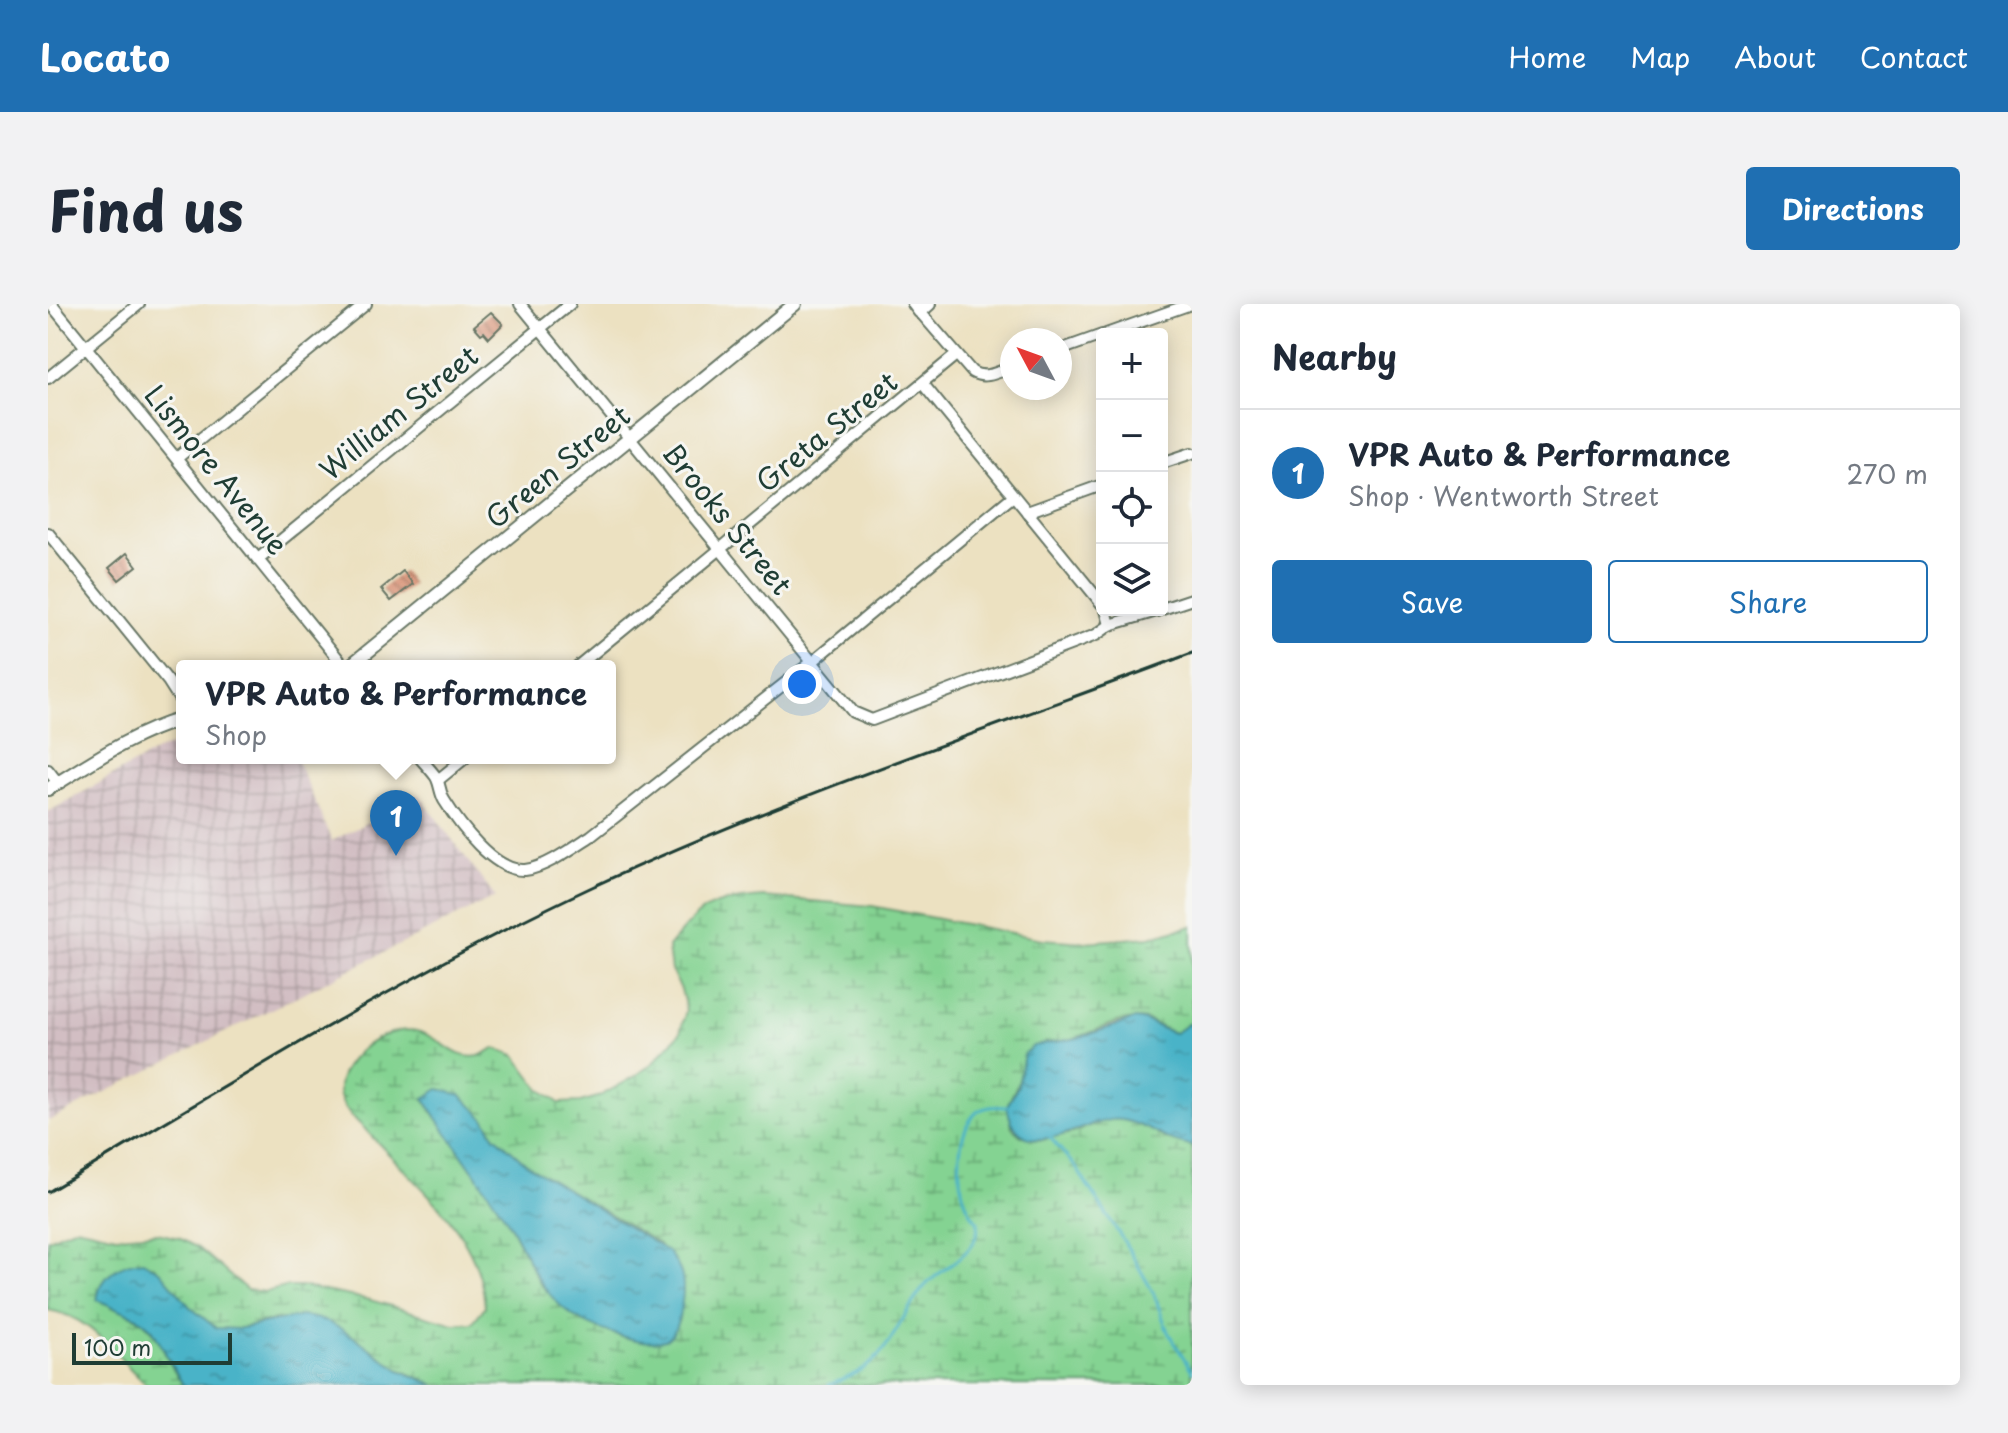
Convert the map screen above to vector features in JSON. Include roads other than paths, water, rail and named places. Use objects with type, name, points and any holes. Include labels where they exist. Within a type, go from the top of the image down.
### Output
[{"type":"street","name":"Lismore Avenue","points":[[51,304],[342,660]]},
{"type":"street","points":[[48,378],[139,304]]},
{"type":"street","points":[[177,458],[366,304]]},
{"type":"street","name":"Brooks Street","points":[[520,304],[853,712],[872,720],[1096,635],[1110,625]]},
{"type":"street","name":"William Street","points":[[258,559],[570,304]]},
{"type":"street","name":"Green Street","points":[[354,660],[795,304]]},
{"type":"street","points":[[1124,328],[1191,304]]},
{"type":"street","points":[[921,307],[972,372],[987,376],[1000,371]]},
{"type":"street","points":[[1072,346],[1096,338]]},
{"type":"street","name":"Greta Street","points":[[585,660],[956,355]]},
{"type":"street","points":[[923,384],[1096,597]]},
{"type":"street","points":[[1168,461],[1192,453]]},
{"type":"street","points":[[1027,512],[1096,487]]},
{"type":"street","points":[[425,764],[438,780],[442,796],[463,826],[504,866],[526,870],[555,858],[591,836],[812,662],[1013,496]]},
{"type":"street","points":[[48,533],[176,694]]},
{"type":"street","points":[[1168,608],[1192,599]]},
{"type":"street","points":[[1108,616],[1110,625],[1141,616]]},
{"type":"street","points":[[48,770],[53,786],[141,733],[176,721]]},
{"type":"street","points":[[438,780],[458,764]]},
{"type":"water","points":[[1135,1019],[1175,1033],[1192,1021],[1192,1146],[1122,1120],[1039,1139],[1025,1136],[1014,1126],[1007,1106],[1018,1086],[1024,1054],[1033,1046],[1078,1038]]},
{"type":"water","points":[[439,1089],[461,1095],[484,1118],[494,1135],[529,1166],[667,1251],[678,1266],[683,1283],[680,1312],[670,1336],[656,1342],[617,1335],[580,1320],[549,1294],[504,1215],[424,1098]]},
{"type":"water","points":[[143,1261],[161,1272],[190,1307],[216,1328],[237,1329],[301,1316],[314,1318],[351,1335],[399,1370],[435,1385],[183,1385],[152,1329],[136,1316],[97,1300],[102,1284],[112,1272],[127,1264]]},
{"type":"waterway","points":[[829,1385],[857,1373],[872,1362],[925,1286],[973,1243],[978,1222],[970,1212],[961,1183],[963,1135],[977,1112],[1007,1107]]},
{"type":"waterway","points":[[1049,1136],[1077,1169],[1125,1243],[1153,1292],[1168,1332],[1192,1371]]},
{"type":"railway","points":[[48,1192],[384,994],[592,887],[815,793],[1192,653]]},
{"type":"place","name":"VPR Auto & Performance","points":[[396,856]]}]
